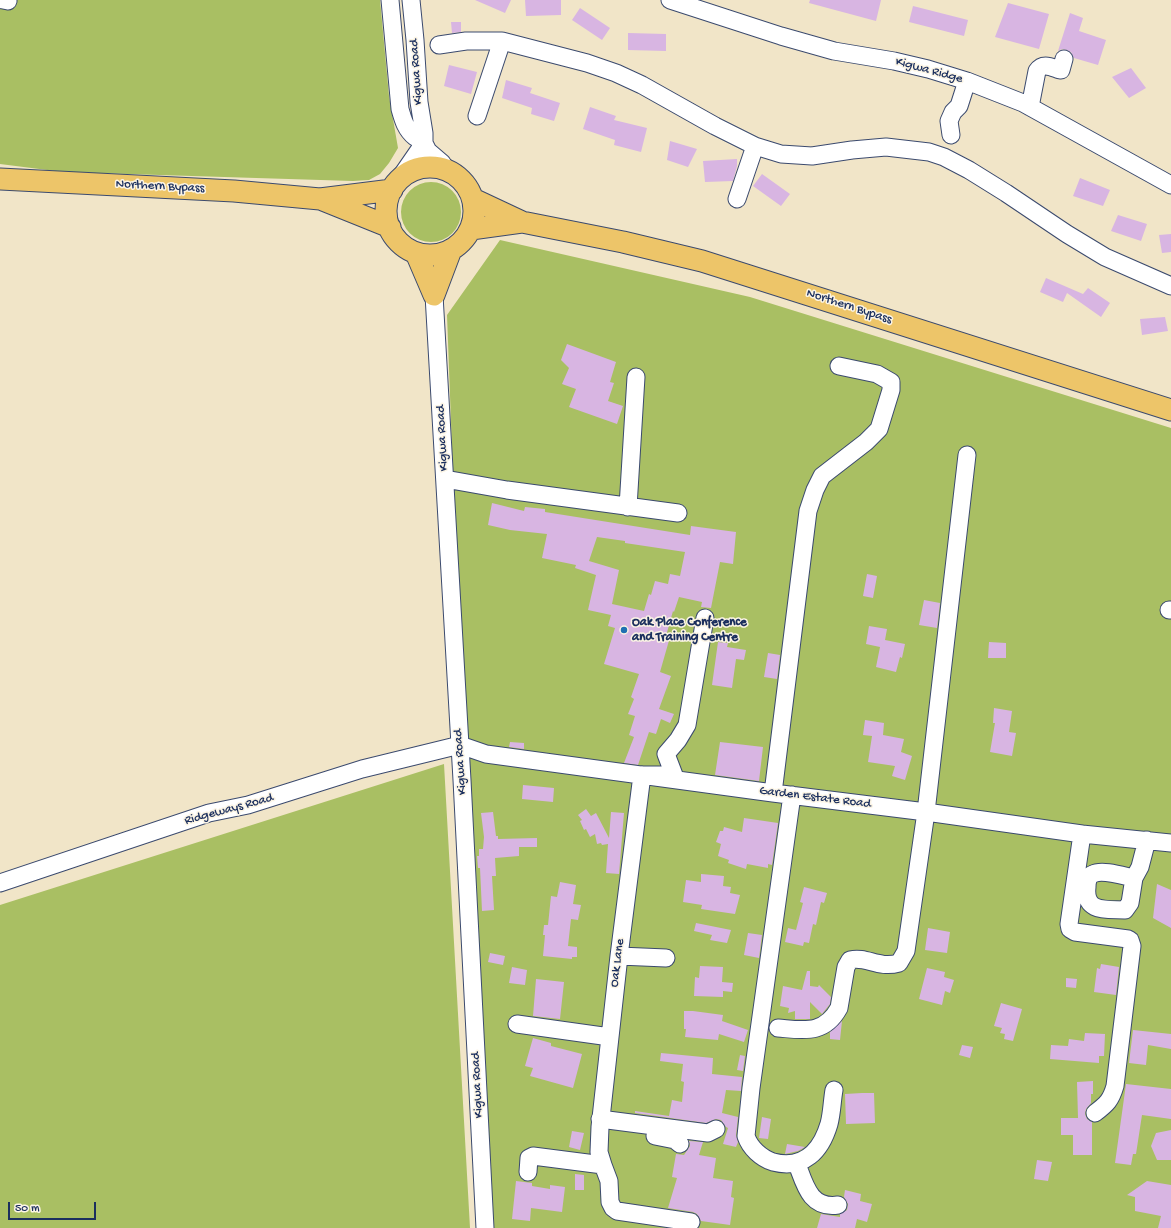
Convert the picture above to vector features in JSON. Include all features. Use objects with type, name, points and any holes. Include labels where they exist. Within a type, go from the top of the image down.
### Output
[{"type":"main road","points":[[428,168],[447,171],[462,181],[469,190],[473,199],[475,210],[474,220],[468,236],[460,244],[441,254],[430,255],[408,250],[392,233],[387,221],[386,208],[389,196],[394,188],[404,176],[416,170],[428,168]]},
{"type":"main road","name":"Northern Bypass","points":[[0,179],[234,191],[320,199]]},
{"type":"main road","points":[[320,199],[394,188]]},
{"type":"main road","points":[[320,199],[390,227]]},
{"type":"main road","points":[[473,199],[522,222]]},
{"type":"main road","points":[[471,229],[522,222]]},
{"type":"main road","name":"Northern Bypass","points":[[522,222],[623,242],[702,261],[1171,410]]},
{"type":"main road","points":[[434,295],[451,250]]},
{"type":"main road","points":[[416,253],[434,295]]},
{"type":"street","points":[[390,0],[400,109],[410,133],[415,137],[424,138]]},
{"type":"street","name":"Kigwa Road","points":[[411,0],[419,102],[424,138]]},
{"type":"street","name":"Kigwa Ridge","points":[[670,0],[781,36],[834,51],[894,61],[968,81],[1030,107],[1171,185]]},
{"type":"street","points":[[439,45],[466,41],[502,41],[587,63],[616,73],[642,85],[715,126],[755,146],[781,154],[812,156],[886,147],[922,151],[944,157],[1000,189],[1067,234],[1105,257],[1171,286]]},
{"type":"street","points":[[477,116],[502,41]]},
{"type":"street","points":[[1030,107],[1037,71],[1043,66],[1049,66],[1061,70],[1064,59]]},
{"type":"street","points":[[944,157],[951,135],[948,125],[949,121],[953,112],[959,106],[968,81]]},
{"type":"street","points":[[424,138],[428,151],[442,162],[447,171]]},
{"type":"street","points":[[394,188],[424,138]]},
{"type":"street","points":[[737,199],[755,146]]},
{"type":"street","name":"Kigwa Road","points":[[434,295],[466,843],[484,1228]]},
{"type":"street","points":[[773,793],[808,511],[815,490],[822,476],[866,442],[878,429],[891,390],[891,382],[877,374],[838,366]]},
{"type":"street","points":[[628,507],[636,377]]},
{"type":"street","points":[[778,1028],[811,1030],[818,1028],[835,1014],[838,1008],[846,967],[850,960],[856,958],[876,964],[890,965],[899,963],[906,950],[926,812],[967,455]]},
{"type":"street","points":[[445,479],[508,490],[678,513]]},
{"type":"street","points":[[642,775],[674,776],[666,754],[678,740],[687,725],[705,618]]},
{"type":"street","name":"Garden Estate Road","points":[[460,745],[486,754],[1082,834],[1171,843]]},
{"type":"street","name":"Ridgeways Road","points":[[0,883],[209,813],[248,805],[362,769],[460,745]]},
{"type":"street","name":"Oak Lane","points":[[601,1159],[600,1123],[642,775]]},
{"type":"street","points":[[792,795],[751,1088],[746,1136],[748,1143],[756,1152],[768,1160],[782,1164],[797,1164],[809,1158],[822,1140],[829,1124],[834,1090]]},
{"type":"street","points":[[1082,834],[1069,924],[1070,929],[1075,932],[1128,939],[1130,940],[1132,946],[1115,1086],[1112,1097],[1107,1104],[1095,1113]]},
{"type":"street","points":[[1134,878],[1140,867],[1147,840]]},
{"type":"street","points":[[619,956],[666,958]]},
{"type":"street","points":[[517,1024],[610,1037]]},
{"type":"street","points":[[600,1123],[700,1132],[708,1132],[716,1129]]},
{"type":"street","points":[[600,1123],[668,1138],[675,1140],[680,1144]]},
{"type":"street","points":[[528,1172],[529,1158],[533,1156],[601,1159],[610,1181],[610,1202],[613,1208],[617,1211],[691,1222]]},
{"type":"street","points":[[797,1164],[806,1188],[812,1197],[824,1204],[831,1206],[838,1205]]},
{"type":"green space","points":[[0,0],[380,0],[389,96],[398,148],[380,174],[369,180],[353,181],[63,172],[0,164]]},
{"type":"green space","points":[[431,182],[448,187],[456,195],[461,212],[456,229],[448,237],[431,242],[414,237],[406,229],[401,212],[406,195],[414,187]]},
{"type":"green space","points":[[500,240],[750,297],[1171,428],[1171,1228],[481,1228],[447,315]]},
{"type":"green space","points":[[444,764],[470,1228],[0,1228],[0,905]]},
{"type":"building","points":[[475,0],[511,0],[505,13]]},
{"type":"building","points":[[525,0],[561,0],[561,15],[526,16]]},
{"type":"building","points":[[810,0],[881,0],[876,21],[809,3]]},
{"type":"building","points":[[1008,3],[1049,14],[1039,49],[995,37]]},
{"type":"building","points":[[913,6],[968,20],[964,36],[909,22]]},
{"type":"building","points":[[580,8],[610,28],[602,40],[572,20]]},
{"type":"building","points":[[1070,13],[1083,18],[1079,31],[1106,40],[1098,65],[1074,58],[1071,52],[1067,50],[1062,49],[1058,51]]},
{"type":"building","points":[[451,22],[461,22],[461,32],[452,33]]},
{"type":"building","points":[[628,33],[666,34],[666,51],[628,50]]},
{"type":"building","points":[[449,65],[477,72],[471,94],[444,86]]},
{"type":"building","points":[[1131,68],[1146,88],[1129,98],[1112,77]]},
{"type":"building","points":[[506,80],[532,88],[530,93],[560,103],[554,121],[531,114],[532,108],[502,98]]},
{"type":"building","points":[[590,107],[616,116],[614,120],[647,128],[641,152],[614,145],[615,140],[583,129]]},
{"type":"building","points":[[670,141],[697,149],[688,167],[667,160]]},
{"type":"building","points":[[737,159],[737,166],[733,181],[705,182],[703,161]]},
{"type":"building","points":[[762,174],[790,194],[781,206],[753,186]]},
{"type":"building","points":[[1080,178],[1110,190],[1103,206],[1073,196]]},
{"type":"building","points":[[1118,215],[1147,224],[1141,241],[1111,231]]},
{"type":"building","points":[[1171,234],[1171,252],[1162,253],[1159,235]]},
{"type":"building","points":[[1046,278],[1083,294],[1088,288],[1110,303],[1101,317],[1067,293],[1063,302],[1040,292]]},
{"type":"building","points":[[1165,317],[1168,331],[1142,335],[1140,319]]},
{"type":"building","points":[[567,344],[616,362],[610,382],[614,383],[608,401],[623,406],[617,424],[569,407],[576,389],[562,384],[569,368],[561,360]]},
{"type":"building","points":[[492,503],[524,511],[525,507],[545,509],[545,512],[690,535],[691,526],[736,532],[733,564],[720,562],[711,608],[701,607],[702,602],[679,597],[674,612],[673,611],[666,636],[670,637],[660,672],[671,676],[659,709],[674,714],[670,723],[661,719],[656,734],[649,732],[638,765],[624,763],[634,737],[629,735],[635,716],[628,714],[634,699],[631,697],[639,674],[604,664],[615,628],[608,626],[611,615],[588,610],[596,575],[575,568],[576,565],[542,558],[547,534],[510,530],[488,525]],"holes":[[[597,537],[625,541],[625,543],[685,552],[680,576],[670,574],[668,584],[655,581],[644,611],[612,604],[619,570],[589,561]]]},
{"type":"building","points":[[867,574],[877,576],[873,598],[863,596]]},
{"type":"building","points":[[924,600],[940,603],[937,628],[919,625]]},
{"type":"building","points":[[869,626],[887,629],[885,640],[905,644],[902,658],[900,657],[896,672],[876,667],[880,647],[866,644]]},
{"type":"building","points":[[718,642],[728,643],[727,647],[746,650],[744,660],[736,659],[732,688],[712,685]]},
{"type":"building","points":[[989,642],[1006,643],[1006,658],[988,658]]},
{"type":"building","points":[[768,653],[780,655],[777,679],[764,677]]},
{"type":"building","points":[[994,708],[1012,711],[1009,732],[1016,733],[1012,756],[990,752],[995,723],[993,723]]},
{"type":"building","points":[[865,720],[884,723],[883,735],[904,739],[901,752],[912,756],[905,780],[892,776],[895,766],[868,762],[872,736],[863,735]]},
{"type":"building","points":[[510,742],[524,743],[524,749],[509,747]]},
{"type":"building","points":[[720,742],[763,747],[759,781],[715,775]]},
{"type":"building","points":[[523,785],[554,788],[553,802],[522,799]]},
{"type":"building","points":[[586,809],[591,816],[596,813],[609,838],[611,812],[624,813],[619,874],[606,873],[608,844],[597,844],[595,834],[590,837],[586,829],[584,830],[580,821],[582,820],[578,815]]},
{"type":"building","points":[[493,812],[496,836],[498,836],[498,839],[537,838],[537,847],[519,847],[519,856],[495,858],[496,876],[492,876],[494,910],[482,911],[480,868],[478,868],[477,856],[479,856],[479,849],[483,849],[484,837],[481,813]]},
{"type":"building","points":[[744,818],[778,823],[772,865],[768,864],[768,868],[747,864],[746,869],[728,863],[729,860],[718,856],[721,844],[716,842],[720,831],[723,831],[724,827],[742,832]]},
{"type":"building","points":[[701,874],[724,876],[723,886],[731,887],[730,893],[740,895],[735,914],[701,909],[702,905],[683,902],[686,880],[701,882]]},
{"type":"building","points":[[560,882],[576,885],[573,904],[581,905],[578,920],[571,919],[568,946],[577,947],[577,957],[572,957],[572,959],[543,956],[545,935],[543,935],[544,925],[548,925],[551,896],[557,897]]},
{"type":"building","points":[[1157,884],[1171,890],[1171,928],[1153,918]]},
{"type":"building","points":[[804,887],[827,893],[824,903],[821,902],[816,925],[813,924],[809,943],[804,942],[803,946],[785,942],[788,928],[796,930],[803,903],[800,902]]},
{"type":"building","points":[[696,923],[731,930],[727,943],[710,940],[712,935],[694,931]]},
{"type":"building","points":[[928,928],[950,932],[947,953],[925,950]]},
{"type":"building","points":[[748,933],[762,935],[759,958],[744,955]]},
{"type":"building","points":[[490,953],[505,956],[503,965],[488,962]]},
{"type":"building","points":[[1101,964],[1119,967],[1116,995],[1094,992],[1097,968],[1100,969]]},
{"type":"building","points":[[700,966],[723,967],[722,982],[733,983],[732,992],[723,991],[723,997],[694,996],[695,977],[699,978]]},
{"type":"building","points":[[512,967],[527,970],[525,985],[509,983]]},
{"type":"building","points":[[927,968],[945,972],[944,977],[954,980],[950,993],[945,991],[942,1005],[919,999]]},
{"type":"building","points":[[807,971],[810,971],[810,986],[818,987],[819,985],[831,997],[830,1004],[822,1014],[810,1002],[810,1019],[795,1019],[795,1011],[788,1013],[789,1008],[780,1006],[783,986],[802,990]]},
{"type":"building","points":[[1066,978],[1077,979],[1076,988],[1066,987]]},
{"type":"building","points":[[536,979],[564,982],[560,1019],[533,1016]]},
{"type":"building","points":[[1001,1003],[1022,1009],[1013,1041],[1004,1039],[1005,1034],[1000,1033],[1002,1028],[994,1026]]},
{"type":"building","points":[[684,1011],[723,1015],[722,1021],[748,1030],[744,1042],[719,1034],[718,1040],[685,1037],[686,1029],[684,1029]]},
{"type":"building","points":[[842,1021],[840,1040],[830,1039],[830,1032]]},
{"type":"building","points":[[1133,1030],[1171,1034],[1171,1049],[1148,1045],[1146,1065],[1129,1063]]},
{"type":"building","points":[[1085,1033],[1105,1034],[1104,1056],[1099,1056],[1099,1063],[1050,1059],[1051,1045],[1068,1046],[1069,1039],[1084,1041]]},
{"type":"building","points":[[533,1038],[551,1043],[551,1046],[582,1054],[573,1088],[530,1076],[533,1068],[525,1066]]},
{"type":"building","points":[[962,1045],[973,1047],[970,1058],[959,1055]]},
{"type":"building","points":[[661,1053],[713,1058],[712,1074],[742,1077],[741,1091],[726,1090],[722,1113],[738,1117],[736,1135],[738,1142],[736,1147],[723,1144],[728,1128],[721,1120],[716,1119],[706,1123],[635,1113],[635,1111],[669,1116],[672,1100],[682,1102],[684,1082],[681,1081],[683,1064],[660,1061]]},
{"type":"building","points":[[740,1055],[745,1056],[743,1071],[737,1070]]},
{"type":"building","points":[[1093,1081],[1091,1103],[1086,1109],[1085,1114],[1087,1119],[1092,1122],[1092,1155],[1073,1155],[1073,1135],[1061,1135],[1061,1118],[1078,1118],[1077,1082]]},
{"type":"building","points":[[1126,1084],[1171,1089],[1171,1119],[1142,1115],[1136,1154],[1133,1154],[1131,1165],[1115,1163]]},
{"type":"building","points":[[874,1093],[875,1123],[846,1124],[845,1094]]},
{"type":"building","points":[[762,1117],[771,1119],[768,1139],[759,1138]]},
{"type":"building","points":[[1171,1130],[1171,1160],[1157,1160],[1151,1146],[1156,1133]]},
{"type":"building","points":[[572,1131],[584,1133],[580,1150],[569,1147]]},
{"type":"building","points":[[689,1141],[703,1142],[699,1155],[716,1158],[713,1178],[733,1181],[731,1197],[734,1198],[730,1225],[701,1221],[697,1214],[693,1212],[668,1208],[677,1178],[672,1177],[676,1154],[684,1155],[690,1146]]},
{"type":"building","points":[[787,1144],[805,1147],[798,1151],[785,1154]]},
{"type":"building","points":[[1037,1160],[1052,1162],[1048,1181],[1034,1179]]},
{"type":"building","points":[[575,1174],[584,1175],[584,1190],[575,1190]]},
{"type":"building","points":[[516,1181],[532,1183],[532,1186],[550,1189],[550,1185],[565,1187],[562,1212],[531,1208],[530,1221],[512,1219]]},
{"type":"building","points":[[1147,1181],[1171,1185],[1171,1228],[1158,1228],[1161,1216],[1135,1211],[1135,1197],[1127,1195]]},
{"type":"building","points":[[845,1190],[861,1194],[860,1201],[872,1204],[867,1222],[857,1219],[855,1228],[817,1228],[821,1214],[840,1217],[840,1214],[847,1210],[848,1204],[844,1197]]},
{"type":"place","name":"Oak Place Conference and Training Centre","points":[[624,630]]}]
